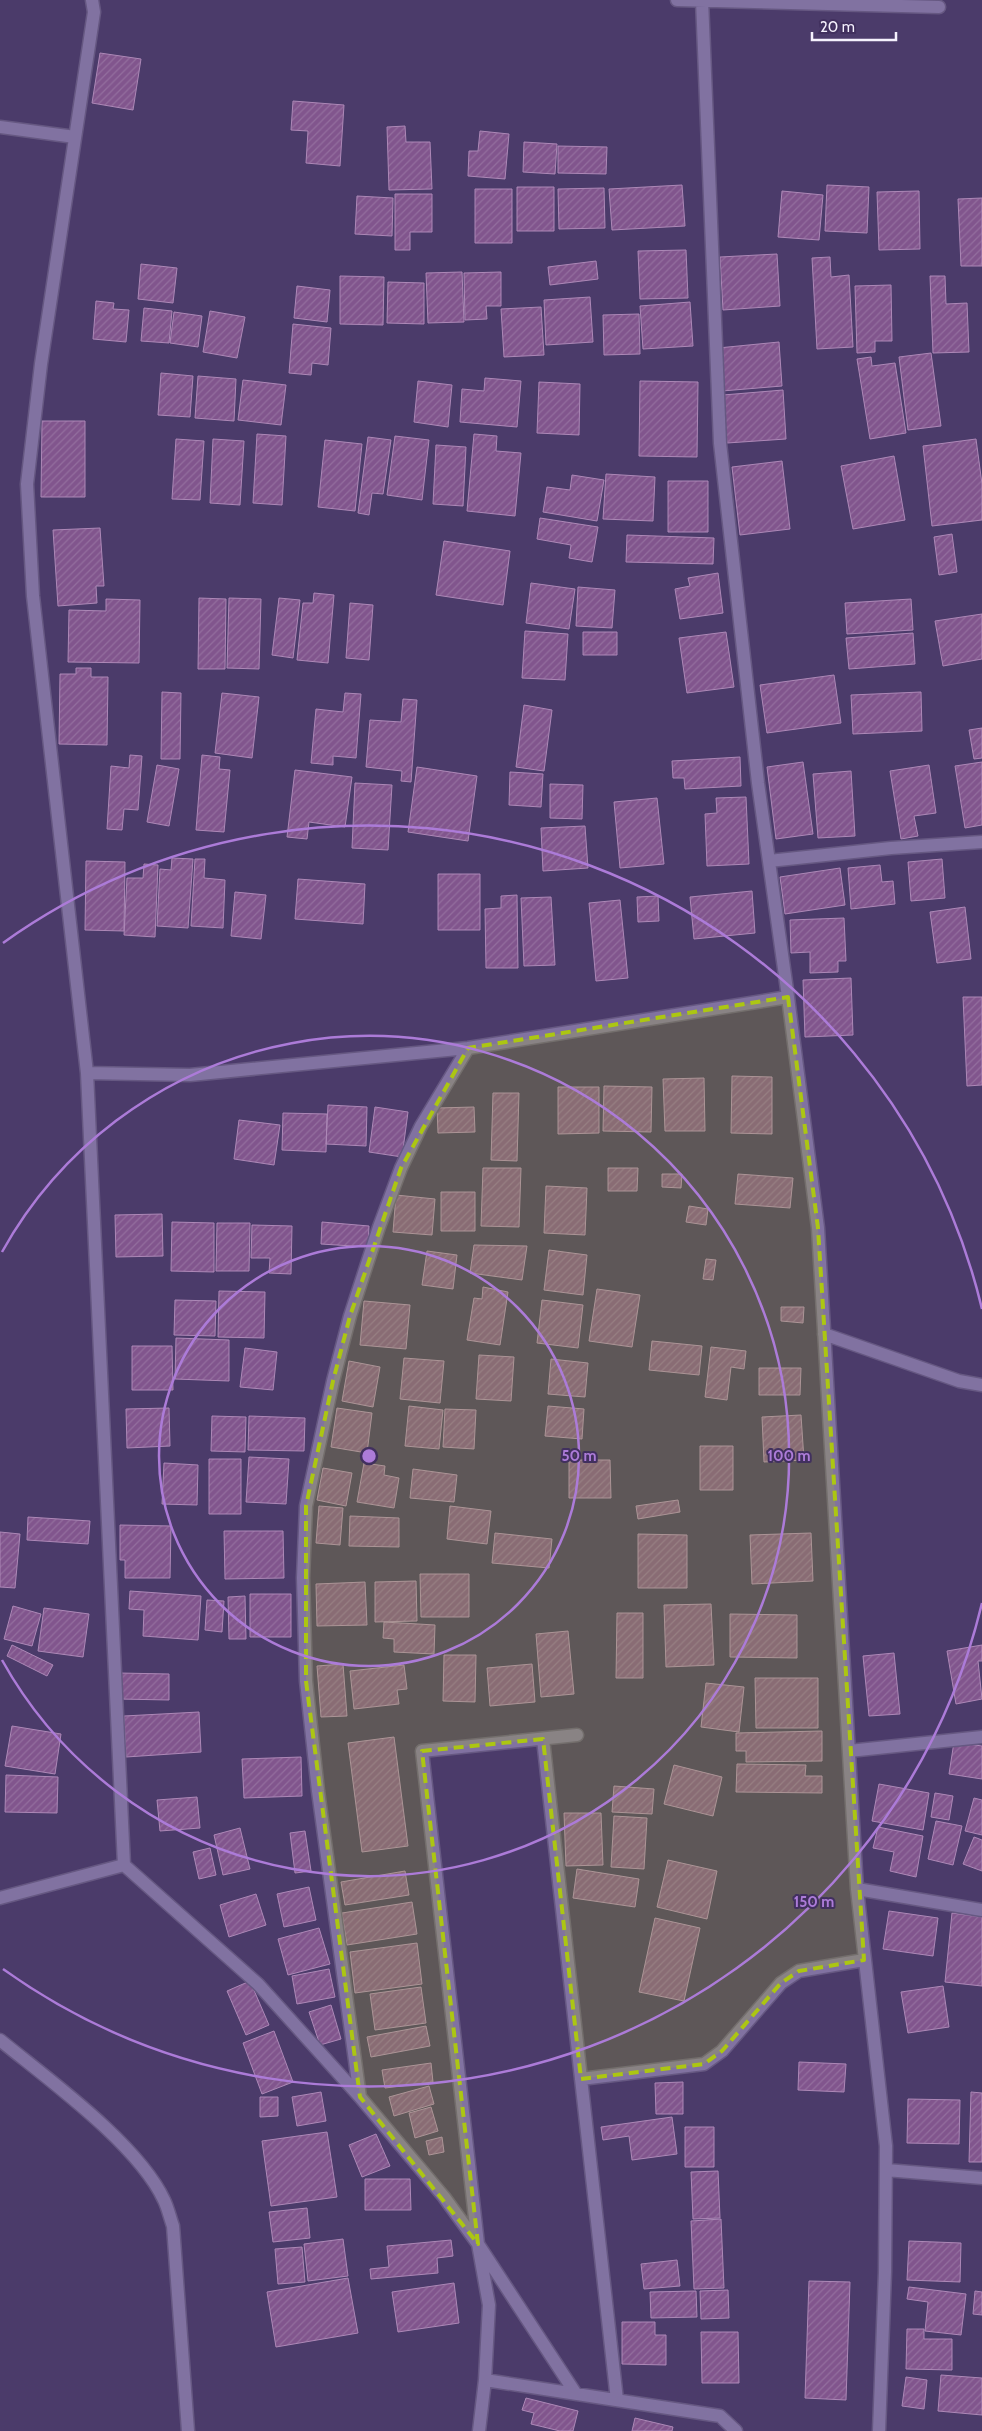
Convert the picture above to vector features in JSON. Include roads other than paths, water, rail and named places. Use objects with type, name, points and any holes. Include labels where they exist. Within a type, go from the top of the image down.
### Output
[{"type":"street","points":[[92,0],[94,12],[41,364],[27,484],[33,596],[87,1073],[124,1865],[258,1984],[360,2097],[444,2197],[478,2244],[576,2394]]},
{"type":"street","points":[[677,0],[939,6]]},
{"type":"street","points":[[702,1],[720,444],[769,861],[818,1228],[857,1889],[886,2146],[885,2272],[880,2431]]},
{"type":"street","points":[[0,127],[75,137]]},
{"type":"street","points":[[769,861],[891,848],[982,842]]},
{"type":"street","points":[[87,1073],[190,1075],[468,1048],[788,997]]},
{"type":"street","points":[[360,2097],[318,1791],[306,1681],[303,1578],[306,1506],[335,1372],[350,1316],[378,1227],[401,1168],[421,1126],[468,1048]]},
{"type":"street","points":[[824,1334],[959,1380],[982,1385]]},
{"type":"street","points":[[479,2431],[486,2380],[488,2305],[478,2244],[422,1751],[577,1735]]},
{"type":"street","points":[[850,1751],[982,1737]]},
{"type":"street","points":[[543,1739],[617,2400]]},
{"type":"street","points":[[0,1898],[124,1865]]},
{"type":"street","points":[[857,1889],[982,1910]]},
{"type":"street","points":[[581,2080],[704,2064],[722,2051],[781,1983],[799,1971],[864,1960]]},
{"type":"street","points":[[0,2040],[111,2133],[150,2177],[164,2200],[173,2226],[188,2431]]},
{"type":"street","points":[[886,2170],[982,2178]]},
{"type":"street","points":[[486,2380],[720,2416],[736,2431]]}]
